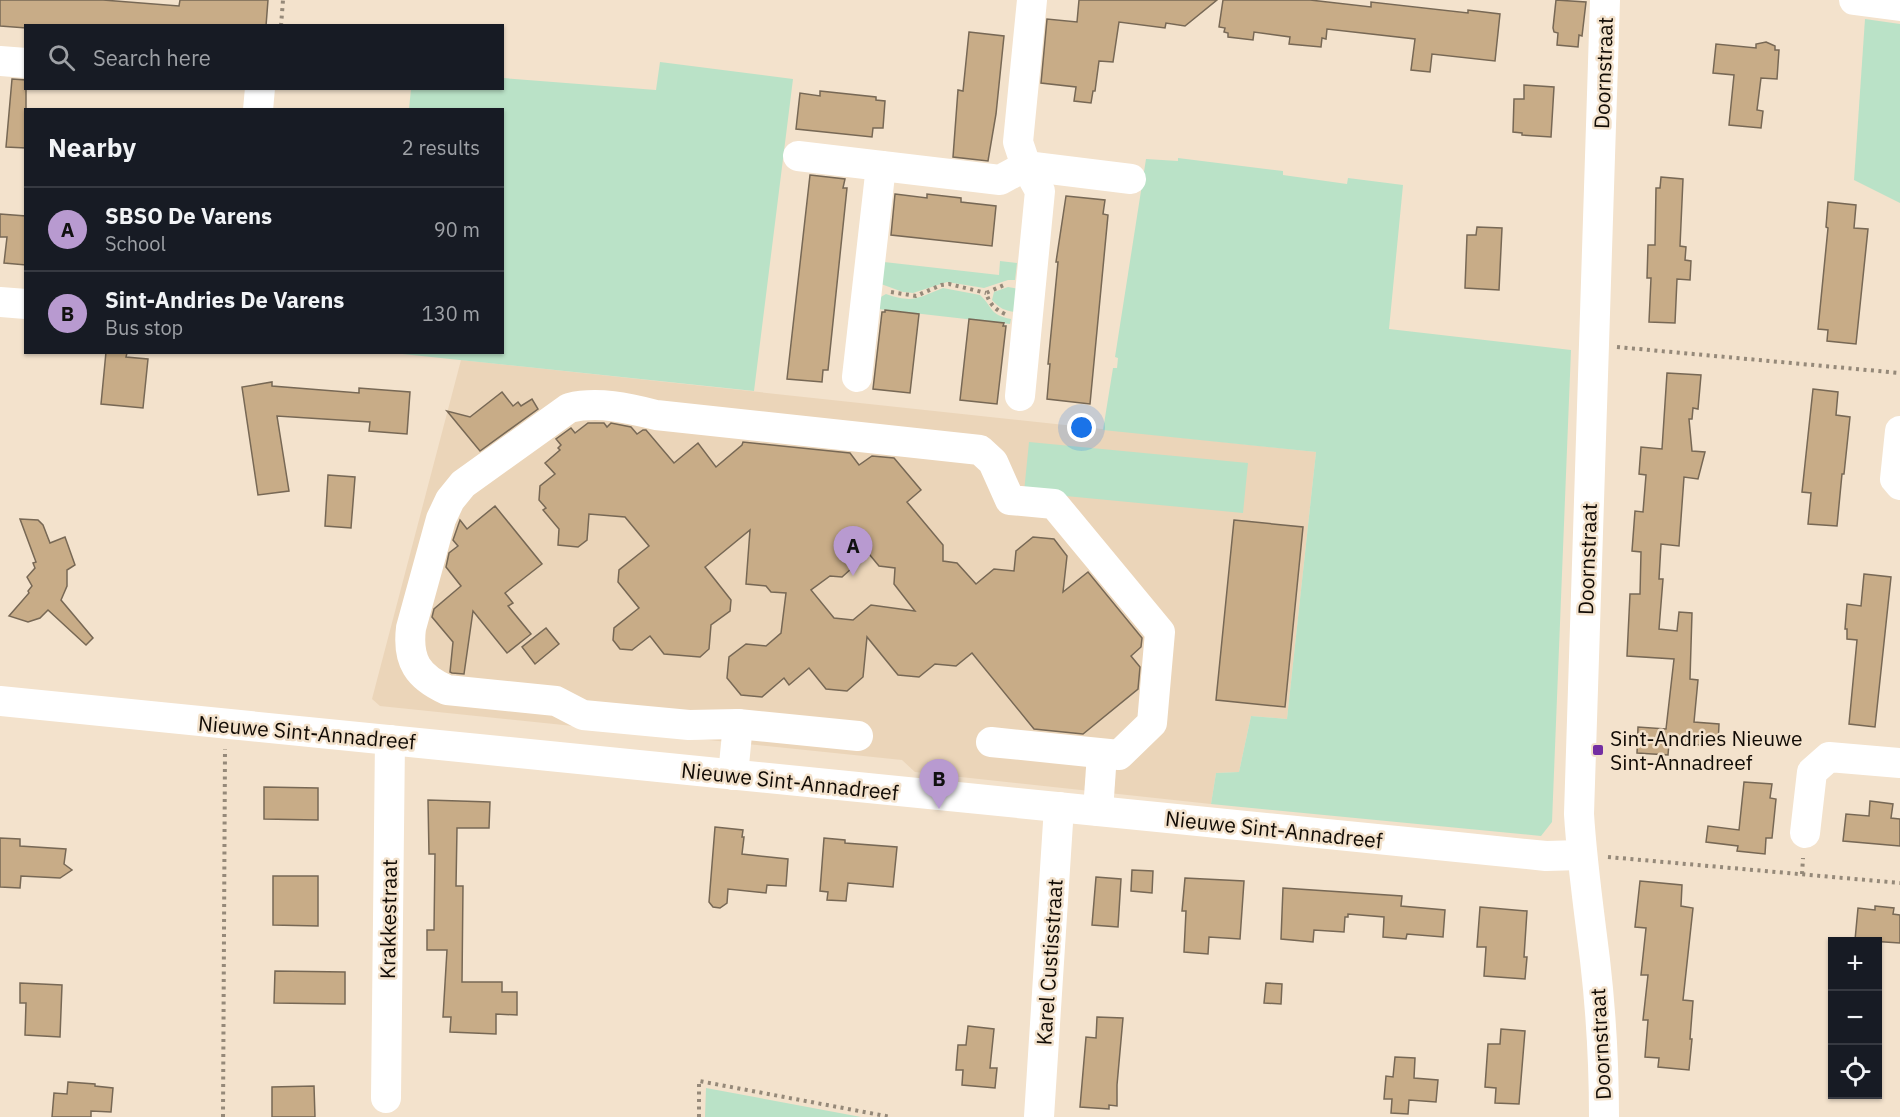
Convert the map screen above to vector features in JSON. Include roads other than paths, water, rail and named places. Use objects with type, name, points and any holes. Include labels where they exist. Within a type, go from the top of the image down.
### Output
[{"type":"street","points":[[1020,396],[1040,191],[1026,166],[1018,142],[1032,0]]},
{"type":"street","name":"Doornstraat","points":[[1604,1117],[1604,1075],[1598,995],[1581,855],[1579,814],[1605,0]]},
{"type":"street","points":[[1854,0],[1900,6]]},
{"type":"street","points":[[0,61],[24,63]]},
{"type":"street","points":[[258,108],[260,90]]},
{"type":"street","points":[[798,156],[1000,180],[1026,166],[1131,179]]},
{"type":"street","points":[[857,376],[880,166]]},
{"type":"street","points":[[0,302],[24,304]]},
{"type":"street","points":[[858,736],[738,724],[689,725],[583,715],[556,700],[447,690],[432,684],[420,673],[412,661],[409,645],[411,628],[441,519],[450,500],[463,484],[569,408],[583,405],[629,408],[656,415],[980,450],[993,462],[1010,500],[1054,504],[1160,632],[1152,723],[1119,755],[991,742]]},
{"type":"street","points":[[1900,431],[1895,479],[1900,485]]},
{"type":"street","name":"Nieuwe Sint-Annadreef","points":[[0,701],[1546,856],[1581,855]]},
{"type":"street","points":[[733,775],[738,724]]},
{"type":"street","name":"Krakkestraat","points":[[386,1098],[390,740]]},
{"type":"street","points":[[1098,811],[1102,753]]},
{"type":"street","points":[[1805,833],[1812,772],[1829,757],[1900,763]]},
{"type":"street","name":"Karel Custisstraat","points":[[1039,1117],[1059,807]]},
{"type":"place","name":"SBSO De Varens","points":[[853,576]]},
{"type":"place","name":"Sint-Andries Nieuwe Sint-Annadreef","points":[[1598,750]]},
{"type":"place","name":"Sint-Andries De Varens","points":[[939,809]]}]
